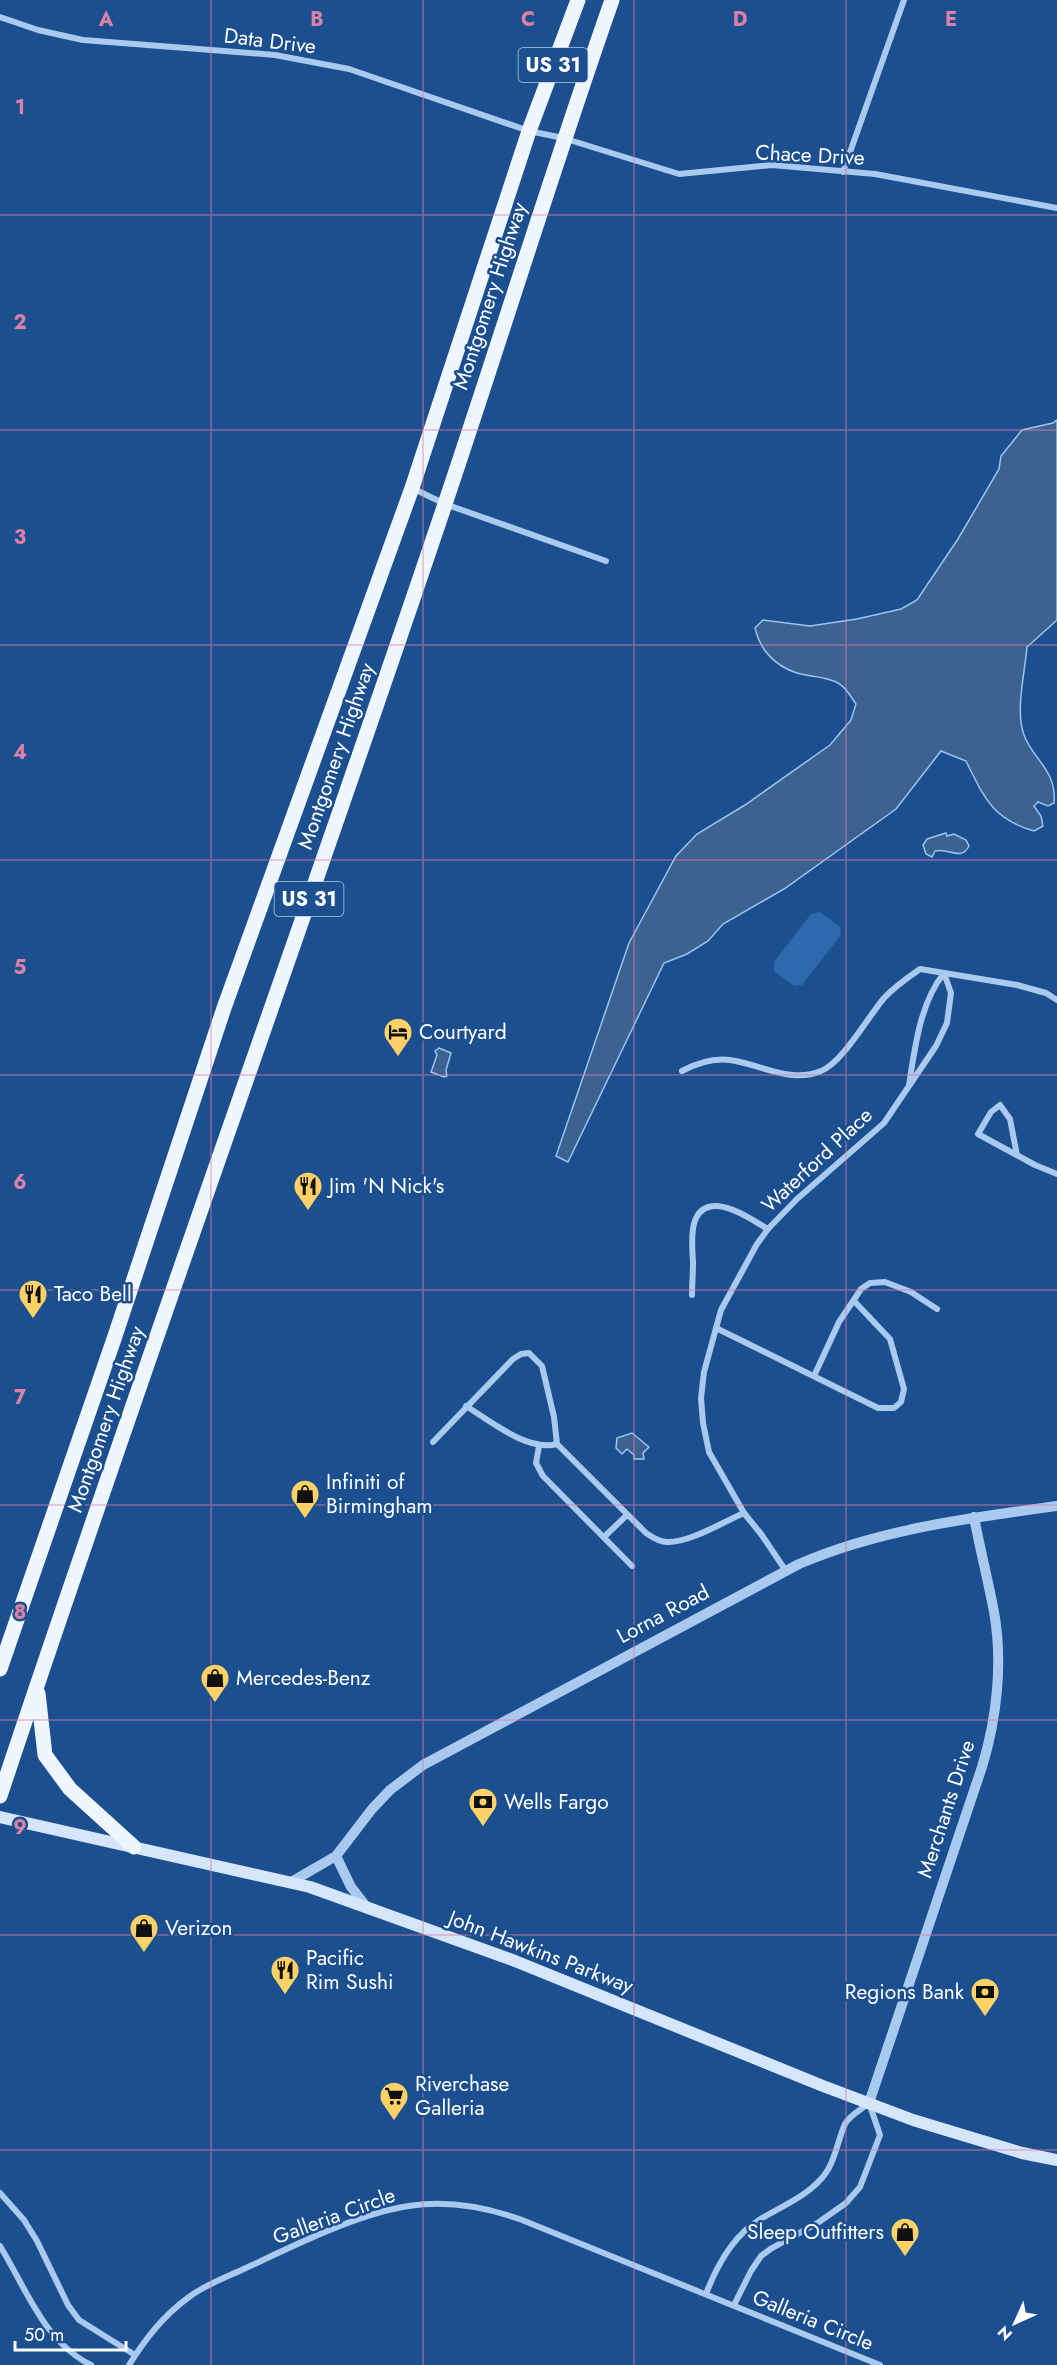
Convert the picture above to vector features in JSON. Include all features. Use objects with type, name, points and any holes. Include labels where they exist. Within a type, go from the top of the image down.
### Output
[{"type":"main road","name":"Montgomery Highway","points":[[0,1669],[114,1339],[224,1008],[412,488],[529,131],[578,0]]},
{"type":"main road","name":"Montgomery Highway","points":[[0,1796],[445,504],[563,138],[612,0]]},
{"type":"main road","points":[[37,1684],[39,1723],[45,1755],[70,1789],[134,1847]]},
{"type":"main road","name":"John Hawkins Parkway","points":[[0,1817],[291,1882],[366,1906],[515,1961],[913,2120],[1022,2153],[1057,2160]]},
{"type":"street","points":[[843,172],[904,0]]},
{"type":"street","name":"Data Drive","points":[[0,17],[38,30],[83,40],[275,55],[349,69],[529,131],[563,138]]},
{"type":"street","name":"Chace Drive","points":[[563,138],[680,174],[772,165],[875,174],[1057,208]]},
{"type":"street","points":[[412,488],[445,504],[606,561]]},
{"type":"street","points":[[682,1071],[698,1063],[730,1060],[804,1076],[821,1071],[833,1064],[899,983],[920,969],[1017,985],[1046,993],[1057,1000]]},
{"type":"street","name":"Waterford Place","points":[[909,1085],[915,1043],[933,986],[944,973]]},
{"type":"street","name":"Waterford Place","points":[[786,1571],[744,1513],[709,1452],[701,1398],[704,1372],[721,1310],[757,1244],[797,1199],[884,1123],[936,1046],[947,1023],[951,993],[944,973]]},
{"type":"street","points":[[1017,1155],[1010,1119],[1000,1105],[991,1112],[978,1134],[1017,1155],[1057,1174]]},
{"type":"street","name":"Waterford Place","points":[[692,1295],[691,1241],[694,1221],[701,1211],[718,1206],[732,1210],[768,1229]]},
{"type":"street","points":[[814,1376],[839,1322],[861,1289],[870,1283],[885,1282],[911,1292],[938,1309]]},
{"type":"street","points":[[716,1328],[878,1408],[894,1408],[901,1402],[904,1389],[890,1339],[854,1301]]},
{"type":"street","points":[[433,1442],[513,1359],[521,1354],[529,1353],[542,1366],[554,1417],[556,1444],[646,1533],[668,1542],[686,1539],[744,1513]]},
{"type":"street","points":[[466,1406],[539,1446],[556,1444]]},
{"type":"street","points":[[539,1446],[536,1463],[543,1476],[632,1566]]},
{"type":"street","name":"Lorna Road","points":[[291,1882],[336,1856],[372,1809],[390,1790],[423,1765],[786,1571],[816,1557],[861,1542],[974,1517],[1057,1506]]},
{"type":"street","points":[[604,1537],[627,1515]]},
{"type":"street","name":"Merchants Drive","points":[[869,2103],[979,1776],[993,1722],[998,1653],[994,1613],[974,1517]]},
{"type":"street","points":[[336,1856],[351,1887],[366,1906]]},
{"type":"street","points":[[706,2294],[723,2257],[739,2237],[759,2220],[788,2205],[822,2179],[836,2151],[846,2122],[869,2103]]},
{"type":"street","name":"Galleria Circle","points":[[734,2305],[751,2271],[762,2256],[846,2203],[860,2187],[880,2134],[869,2103]]},
{"type":"street","points":[[0,2193],[24,2220],[37,2241],[68,2305],[79,2319],[135,2355]]},
{"type":"street","name":"Galleria Circle","points":[[129,2365],[158,2324],[191,2295],[210,2285],[332,2230],[380,2213],[410,2205],[449,2203],[499,2212],[880,2365]]},
{"type":"street","points":[[0,2246],[49,2330],[67,2350],[91,2365]]},
{"type":"shaded area","points":[[1057,420],[1057,620],[1027,647],[1020,703],[1024,735],[1048,774],[1054,792],[1054,803],[1048,806],[1038,802],[1034,806],[1041,816],[1043,826],[1034,831],[1008,820],[984,796],[966,761],[941,751],[896,809],[784,889],[723,924],[708,941],[687,954],[664,963],[568,1162],[556,1156],[629,943],[676,856],[697,834],[745,805],[830,745],[851,720],[856,704],[841,685],[823,678],[797,673],[782,666],[765,650],[755,628],[763,620],[810,626],[857,619],[901,609],[917,600],[958,539],[999,469],[1001,456],[1022,430]]},
{"type":"shaded area","points":[[946,833],[947,836],[954,834],[966,840],[969,846],[966,851],[958,854],[940,850],[935,851],[932,857],[926,854],[923,845],[927,839]]},
{"type":"shaded area","points":[[820,912],[840,927],[841,935],[802,985],[794,986],[774,971],[774,962],[811,914]]},
{"type":"shaded area","points":[[439,1048],[451,1053],[446,1070],[447,1076],[444,1077],[431,1072],[437,1055],[435,1051]]},
{"type":"shaded area","points":[[632,1433],[649,1447],[643,1453],[644,1459],[634,1459],[634,1455],[627,1449],[622,1454],[616,1448],[617,1438]]},
{"type":"place","name":"Courtyard","points":[[398,1058]]},
{"type":"place","name":"Jim 'N Nick's","points":[[308,1212]]},
{"type":"place","name":"Taco Bell","points":[[33,1320]]},
{"type":"place","name":"Infiniti of Birmingham","points":[[305,1520]]},
{"type":"place","name":"Mercedes-Benz","points":[[215,1704]]},
{"type":"place","name":"Wells Fargo","points":[[483,1828]]},
{"type":"place","name":"Verizon","points":[[144,1954]]},
{"type":"place","name":"Pacific Rim Sushi","points":[[285,1996]]},
{"type":"place","name":"Regions Bank","points":[[985,2018]]},
{"type":"place","name":"Riverchase Galleria","points":[[394,2122]]},
{"type":"place","name":"Sleep Outfitters","points":[[905,2258]]}]
